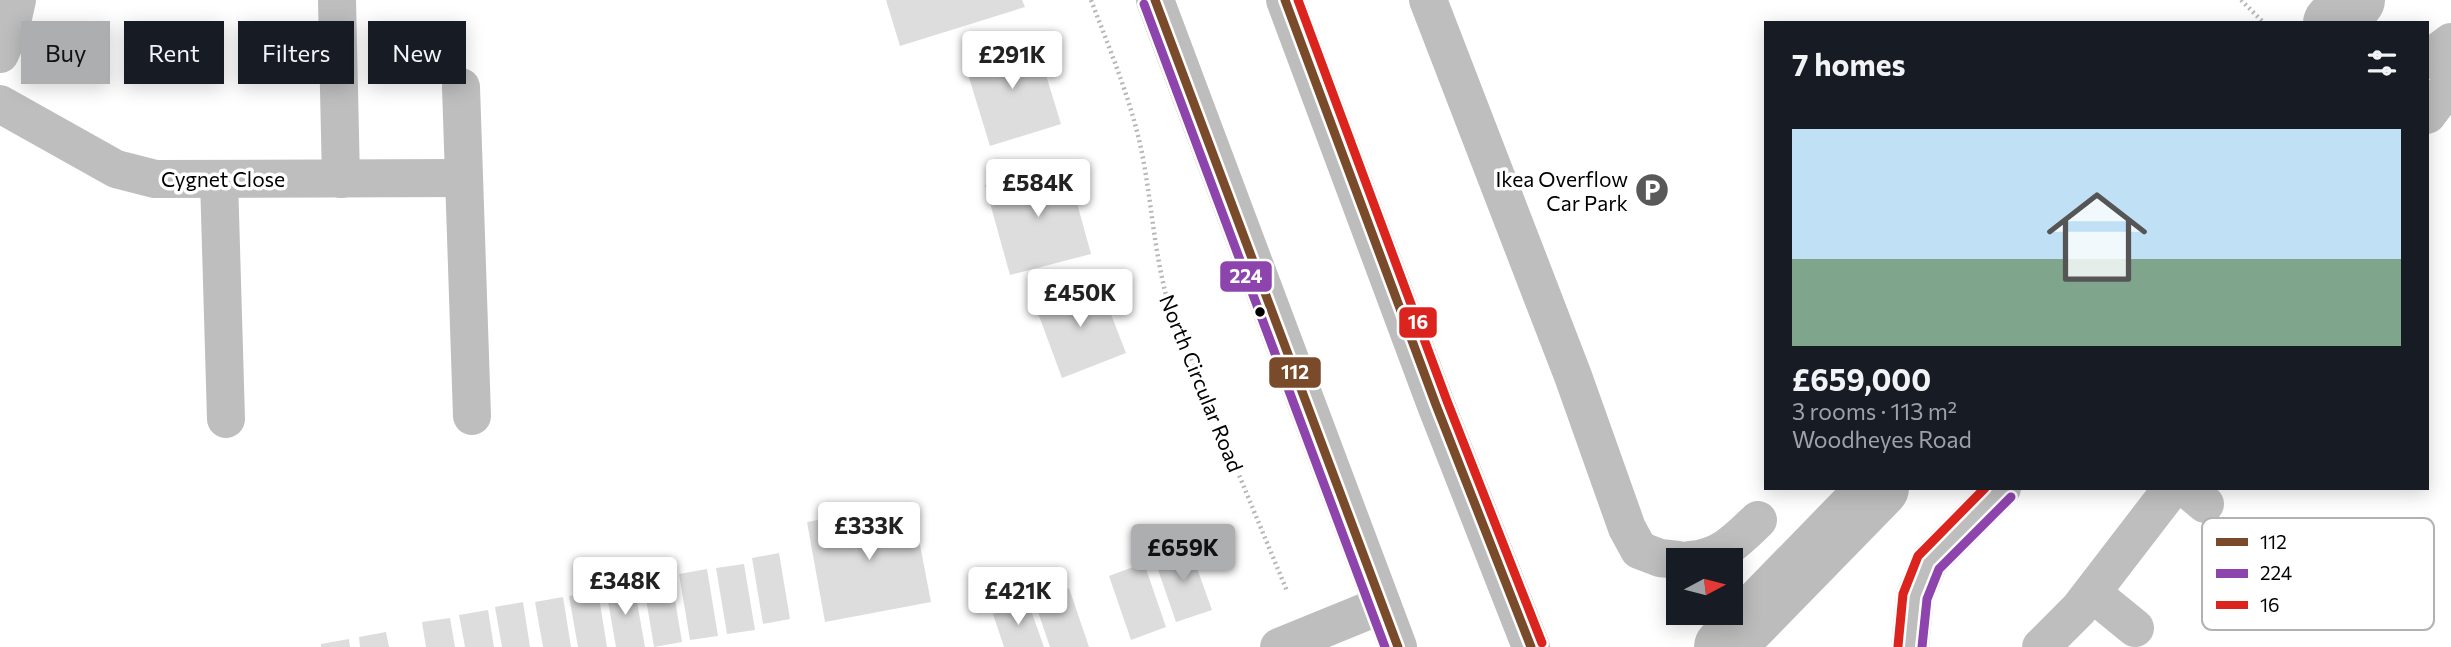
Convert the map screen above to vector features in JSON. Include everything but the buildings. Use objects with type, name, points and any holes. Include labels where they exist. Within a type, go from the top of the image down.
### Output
[{"type":"highway","points":[[1155,0],[1398,647]]},
{"type":"highway","points":[[1285,0],[1436,405],[1531,647]]},
{"type":"street","points":[[0,54],[10,31],[17,0]]},
{"type":"street","points":[[337,0],[341,179]]},
{"type":"street","points":[[1428,0],[1573,376],[1627,528],[1639,550],[1666,559]]},
{"type":"street","points":[[2429,58],[2451,42]]},
{"type":"street","points":[[461,87],[472,416]]},
{"type":"street","name":"Cygnet Close","points":[[0,104],[116,169],[155,179],[464,178]]},
{"type":"street","points":[[219,179],[226,419]]},
{"type":"street","points":[[1910,647],[1915,596],[1929,562],[2000,490]]},
{"type":"street","points":[[2041,647],[2188,493]]},
{"type":"street","points":[[1729,548],[1758,520]]},
{"type":"street","points":[[2086,601],[2135,628]]},
{"type":"street","points":[[2071,647],[2086,601]]},
{"type":"street","points":[[1279,647],[1382,605]]},
{"type":"path","name":"North Circular Road","points":[[1091,0],[1126,91],[1136,126],[1158,269],[1168,306],[1290,598]]},
{"type":"path","points":[[2241,0],[2262,21]]},
{"type":"waterway","points":[[2335,21],[2355,0]]},
{"type":"waterway","points":[[1724,647],[1877,490]]},
{"type":"transit line","name":"112","points":[[1155,0],[1398,647]]},
{"type":"transit line","name":"112","points":[[1285,0],[1436,405],[1531,647]]},
{"type":"transit line","name":"16","points":[[1298,0],[1447,401],[1542,643]]},
{"type":"transit line","name":"224","points":[[1144,4],[1385,647]]},
{"type":"transit line","name":"16","points":[[1898,646],[1903,594],[1918,556],[1983,490]]},
{"type":"transit line","name":"224","points":[[1922,647],[1927,599],[1939,569],[2011,497]]},
{"type":"place","name":"Ikea Overflow Car Park","points":[[1652,190]]}]
